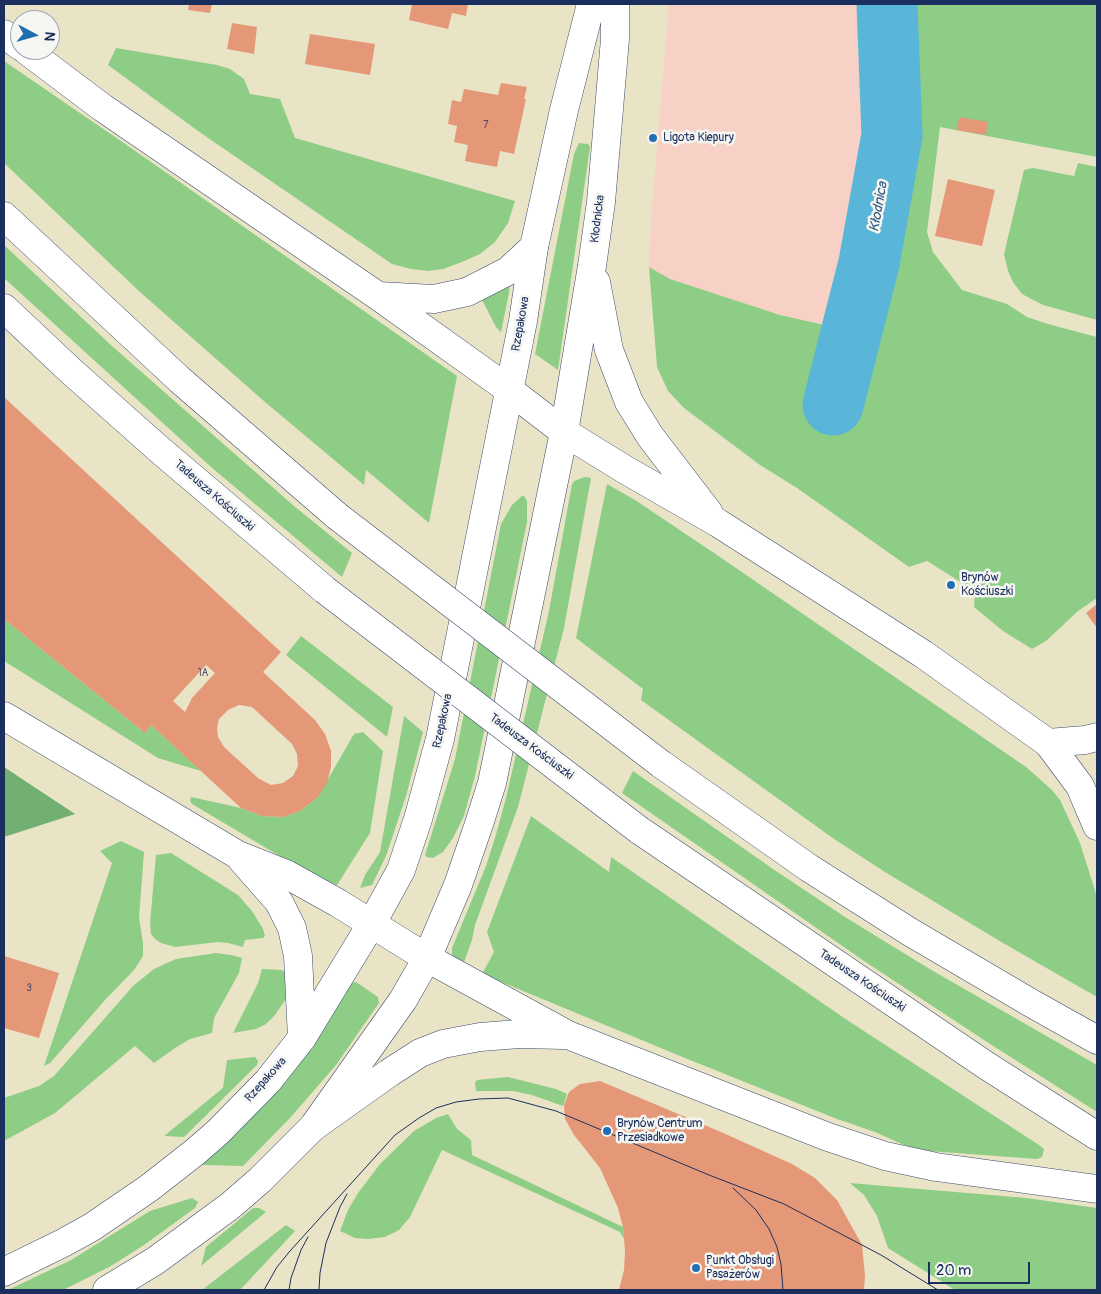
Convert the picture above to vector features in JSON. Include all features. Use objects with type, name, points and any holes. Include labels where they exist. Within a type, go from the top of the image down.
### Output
[{"type":"street","name":"Rzepakowa","points":[[4,1272],[92,1227],[149,1188],[218,1132],[268,1081],[302,1038],[372,924],[401,870],[418,819],[440,739],[522,321],[534,247],[564,110],[590,4]]},
{"type":"street","name":"Kłodnicka","points":[[564,432],[601,202],[608,125],[615,4]]},
{"type":"street","points":[[39,60],[103,108],[378,296],[508,389],[564,432],[718,523],[923,654],[1048,743],[1080,786],[1097,826]]},
{"type":"street","points":[[4,216],[173,373],[337,516],[661,764],[809,868],[910,932],[1031,1004],[1097,1040]]},
{"type":"street","points":[[378,296],[434,299],[467,292],[508,270],[534,247]]},
{"type":"street","points":[[592,266],[609,350],[629,402],[650,436],[718,523]]},
{"type":"street","name":"Tadeusza Kościuszki","points":[[4,308],[72,372],[161,451],[325,590],[639,830],[987,1066],[1097,1136]]},
{"type":"street","points":[[107,1290],[155,1261],[230,1206],[260,1180],[313,1127],[387,1024],[427,958],[458,885],[492,783],[564,432]]},
{"type":"street","points":[[4,716],[238,855],[286,874],[427,958],[568,1035],[828,1137],[885,1156],[936,1167],[1097,1189]]},
{"type":"street","points":[[1048,743],[1085,740],[1097,737]]},
{"type":"street","points":[[238,855],[279,902],[292,928],[298,956],[302,1038]]},
{"type":"street","points":[[313,1127],[420,1053],[443,1044],[480,1037],[568,1035]]},
{"type":"shaded area","points":[[669,4],[879,4],[876,115],[829,326],[780,315],[670,279],[649,267],[651,220]]},
{"type":"green space","points":[[879,4],[1097,4],[1097,157],[940,127],[927,232],[933,252],[962,290],[1007,304],[1027,317],[1097,337],[1097,598],[1078,611],[1046,641],[1032,649],[1003,631],[974,607],[975,591],[927,561],[909,567],[797,488],[760,465],[684,408],[668,391],[657,367],[649,267],[670,279],[780,315],[829,326],[876,115]]},
{"type":"green space","points":[[116,48],[217,65],[230,69],[244,79],[250,94],[280,99],[295,138],[515,201],[508,223],[495,242],[480,254],[443,269],[428,271],[392,264],[198,131],[108,65]]},
{"type":"green space","points":[[4,61],[457,376],[429,523],[366,470],[364,485],[265,402],[140,292],[4,163]]},
{"type":"green space","points":[[579,143],[588,144],[590,147],[558,370],[535,354],[574,154]]},
{"type":"green space","points":[[1078,163],[1097,167],[1097,320],[1043,305],[1022,294],[1008,271],[1004,254],[1024,170],[1033,168],[1074,176]]},
{"type":"green space","points":[[4,245],[112,346],[294,506],[352,553],[342,577],[211,467],[4,278]]},
{"type":"green space","points":[[510,281],[501,332],[496,327],[480,296]]},
{"type":"green space","points":[[585,477],[591,478],[564,628],[518,807],[475,925],[463,965],[454,958],[452,948],[486,866],[495,838],[549,611],[572,484],[574,481]]},
{"type":"green space","points":[[607,484],[635,500],[717,555],[1026,767],[1052,790],[1060,800],[1080,843],[1097,897],[1097,997],[1003,943],[834,839],[641,700],[643,689],[576,638]]},
{"type":"green space","points":[[522,496],[527,501],[527,522],[475,776],[464,816],[453,838],[443,852],[433,858],[427,857],[425,855],[455,759],[501,524],[512,505]]},
{"type":"green space","points":[[4,619],[145,733],[151,725],[201,771],[158,758],[4,661]]},
{"type":"green space","points":[[301,636],[393,707],[387,737],[286,655]]},
{"type":"green space","points":[[404,716],[423,732],[406,796],[386,856],[372,885],[360,888],[365,875],[380,852]]},
{"type":"green space","points":[[363,732],[383,751],[370,833],[337,885],[320,880],[192,804],[190,801],[191,797],[241,808],[262,816],[283,817],[300,811],[317,798],[354,734]]},
{"type":"green space","points":[[4,767],[75,814],[4,837]]},
{"type":"green space","points":[[633,771],[845,917],[933,971],[1097,1065],[1097,1112],[864,961],[622,793]]},
{"type":"green space","points":[[531,816],[609,872],[611,857],[847,1020],[1039,1145],[1044,1149],[1042,1157],[1037,1159],[915,1150],[875,1132],[837,1119],[685,1058],[482,974],[494,952],[487,932]]},
{"type":"green space","points":[[121,841],[144,852],[139,918],[143,956],[134,970],[50,1063],[44,1066],[112,863],[100,851]]},
{"type":"green space","points":[[171,853],[238,895],[252,911],[265,936],[263,938],[245,940],[243,947],[218,942],[175,947],[155,939],[151,934],[150,923],[156,855]]},
{"type":"green space","points":[[216,953],[242,958],[239,973],[214,1018],[212,1033],[190,1039],[154,1063],[135,1046],[55,1113],[4,1141],[4,1098],[39,1086],[54,1076],[133,986],[154,969],[176,959]]},
{"type":"green space","points":[[262,969],[282,970],[286,973],[286,999],[266,1024],[256,1029],[233,1033],[258,983]]},
{"type":"green space","points":[[356,982],[378,997],[379,1003],[336,1065],[290,1118],[243,1166],[200,1164],[351,983]]},
{"type":"green space","points":[[255,1057],[258,1061],[257,1065],[184,1137],[164,1136],[223,1088],[227,1060]]},
{"type":"green space","points":[[508,1077],[556,1089],[567,1094],[563,1106],[532,1095],[513,1091],[476,1091],[475,1083],[477,1080]]},
{"type":"green space","points":[[448,1114],[457,1129],[471,1140],[472,1155],[623,1227],[624,1239],[620,1232],[442,1150],[410,1217],[399,1230],[385,1237],[368,1239],[355,1238],[340,1231],[348,1210],[358,1193],[380,1164],[414,1131],[436,1118]]},
{"type":"green space","points":[[850,1183],[1026,1198],[1097,1208],[1097,1290],[955,1290],[888,1248],[877,1216],[864,1195]]},
{"type":"green space","points":[[192,1198],[198,1202],[195,1208],[144,1245],[111,1266],[63,1290],[8,1290],[71,1260],[150,1211]]},
{"type":"green space","points":[[253,1208],[259,1208],[266,1212],[201,1266],[206,1247]]},
{"type":"green space","points":[[286,1225],[295,1231],[240,1290],[202,1290]]},
{"type":"building","points":[[189,4],[212,4],[210,13],[188,10]]},
{"type":"building","points":[[412,4],[468,4],[466,16],[452,13],[448,29],[409,20]]},
{"type":"building","points":[[232,23],[257,27],[254,54],[227,49]]},
{"type":"building","points":[[310,34],[375,44],[370,75],[305,64]]},
{"type":"building","points":[[501,83],[527,87],[514,154],[500,151],[497,167],[465,161],[468,145],[454,142],[457,126],[448,124],[452,100],[461,102],[464,89],[498,95]]},
{"type":"building","points":[[959,117],[988,122],[986,135],[957,130]]},
{"type":"building","points":[[948,179],[995,190],[982,246],[935,236]]},
{"type":"building","points":[[4,397],[281,652],[263,672],[315,720],[325,734],[331,751],[331,767],[327,783],[317,798],[300,811],[283,817],[262,816],[241,808],[151,725],[145,733],[4,619]],"holes":[[[206,665],[215,673],[192,698],[185,712],[173,701]],[[239,705],[252,707],[292,744],[297,754],[298,766],[293,776],[283,783],[271,785],[258,778],[224,747],[218,737],[219,719],[228,710]]]},
{"type":"building","points":[[1097,604],[1097,628],[1086,613]]},
{"type":"building","points":[[4,956],[59,973],[39,1038],[4,1028]]},
{"type":"building","points":[[600,1081],[792,1164],[815,1178],[837,1200],[862,1245],[865,1276],[864,1290],[619,1290],[624,1270],[625,1251],[623,1227],[618,1208],[600,1168],[574,1135],[565,1119],[564,1105],[569,1092],[580,1084]]},
{"type":"waterway","name":"Kłodnica","points":[[833,405],[869,263],[892,135],[887,4]]},
{"type":"tram line","points":[[264,1290],[277,1267],[290,1251],[395,1135],[436,1108],[456,1102],[508,1098],[556,1111],[784,1204],[881,1255],[938,1290]]},
{"type":"tram line","points":[[733,1188],[756,1210],[769,1229],[777,1247],[781,1264],[783,1290]]},
{"type":"tram line","points":[[319,1290],[320,1273],[326,1243],[347,1194]]},
{"type":"tram line","points":[[289,1290],[291,1278],[301,1250],[308,1237]]},
{"type":"place","name":"Ligota Kiepury","points":[[653,138]]},
{"type":"place","name":"Brynów Kościuszki","points":[[951,585]]},
{"type":"place","name":"Brynów Centrum Przesiadkowe","points":[[607,1131]]},
{"type":"place","name":"Punkt Obsługi Pasażerów","points":[[696,1268]]}]
